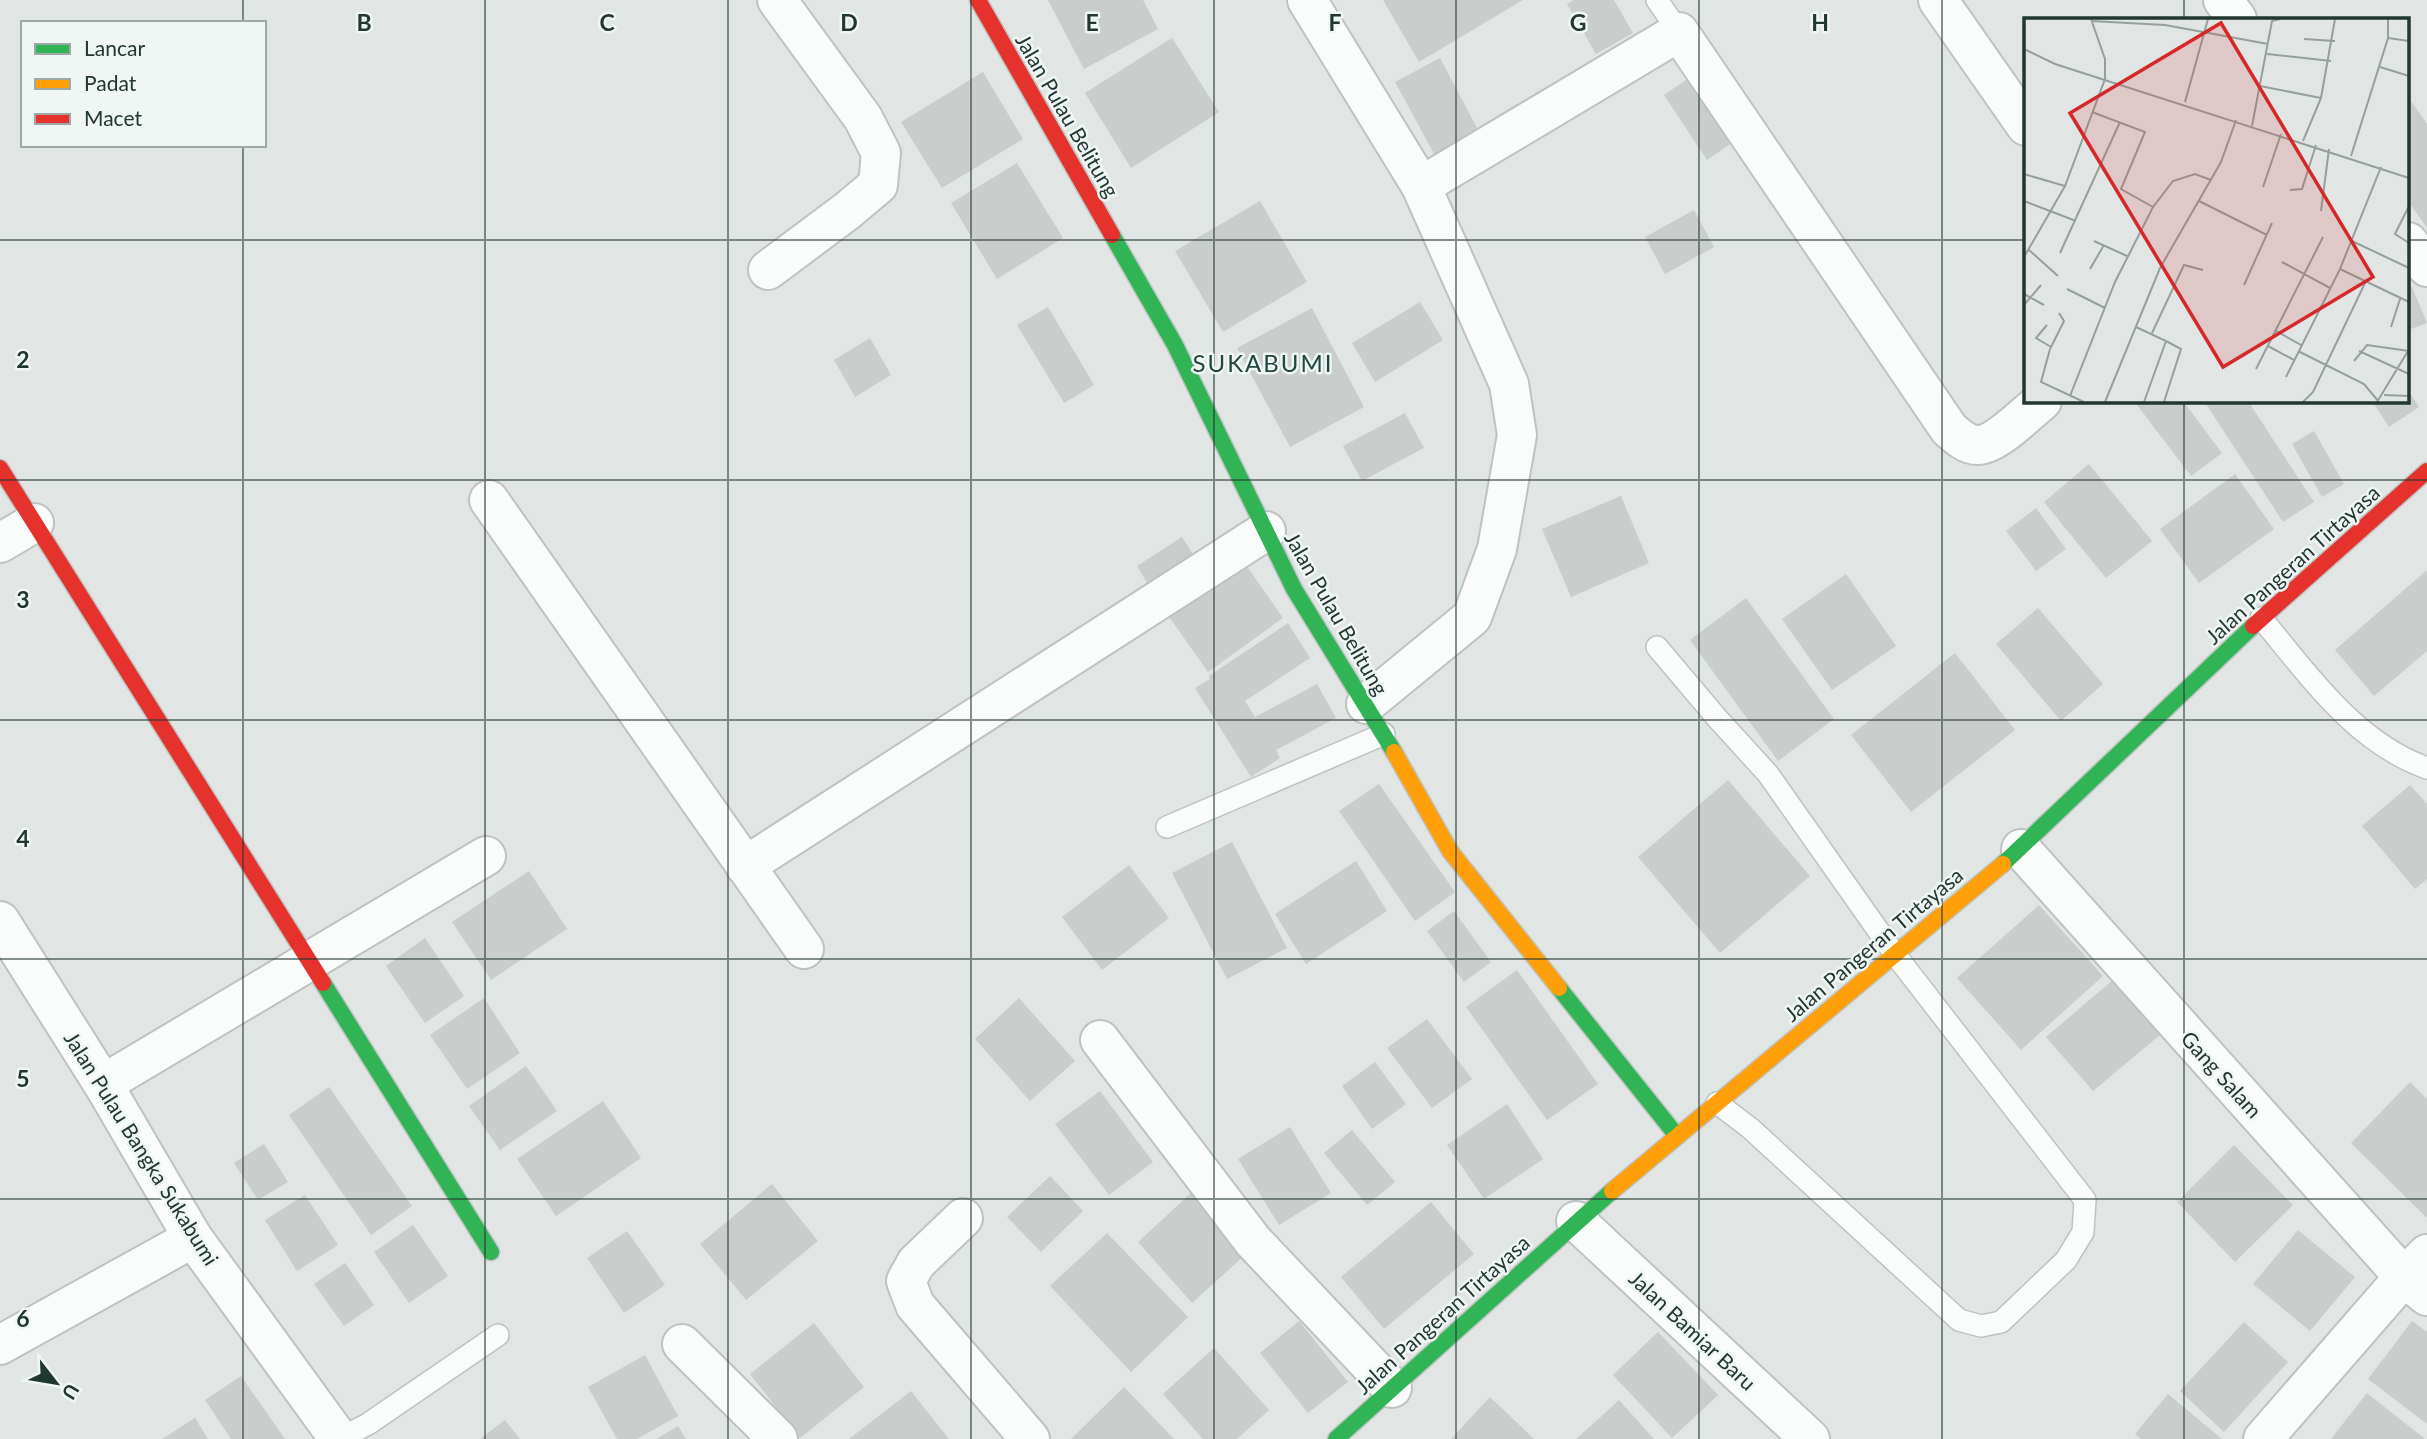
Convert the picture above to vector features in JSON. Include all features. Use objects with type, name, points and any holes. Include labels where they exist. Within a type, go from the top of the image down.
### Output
[{"type":"street","points":[[768,270],[878,185],[881,153],[863,118],[777,0]]},
{"type":"street","name":"Jalan Pulau Belitung","points":[[978,0],[1175,345],[1294,589],[1375,719],[1450,851],[1677,1136]]},
{"type":"street","points":[[1307,0],[1421,186],[1509,384],[1517,435],[1497,549],[1472,617],[1375,719]]},
{"type":"street","points":[[1938,0],[2024,123]]},
{"type":"street","points":[[2223,0],[2236,18]]},
{"type":"street","points":[[1421,186],[1679,32],[1949,429],[1961,440],[1978,445],[1992,441],[2041,402]]},
{"type":"street","points":[[2410,245],[2427,267]]},
{"type":"street","points":[[0,468],[492,1252]]},
{"type":"street","name":"Jalan Pangeran Tirtayasa","points":[[1336,1439],[1576,1221],[2021,849],[2261,618],[2427,471]]},
{"type":"street","points":[[489,500],[804,949]]},
{"type":"street","points":[[0,543],[34,523]]},
{"type":"street","points":[[746,866],[1266,531]]},
{"type":"street","name":"Gang Salam","points":[[2021,849],[2419,1276]]},
{"type":"street","points":[[103,1084],[485,856]]},
{"type":"street","name":"Jalan Pulau Bangka Sukabumi","points":[[0,921],[103,1084],[193,1238],[339,1439]]},
{"type":"street","points":[[1100,1040],[1253,1241],[1392,1388]]},
{"type":"street","points":[[963,1218],[916,1263],[906,1281],[915,1305],[1030,1439]]},
{"type":"street","name":"Jalan Bamiar Baru","points":[[1576,1221],[1810,1439]]},
{"type":"street","points":[[0,1345],[193,1238]]},
{"type":"street","points":[[2263,1439],[2419,1276]]},
{"type":"street","points":[[682,1343],[778,1439]]},
{"type":"lane","points":[[1657,0],[1679,32]]},
{"type":"lane","points":[[2261,618],[2321,690],[2362,733],[2408,761],[2427,768]]},
{"type":"lane","points":[[1657,648],[1768,774],[1894,953],[2085,1200],[2083,1232],[2066,1260],[2001,1322],[1981,1326],[1959,1320],[1750,1128],[1717,1103]]},
{"type":"lane","points":[[1167,827],[1375,719]]},
{"type":"lane","points":[[339,1439],[368,1424],[498,1335]]},
{"type":"building","points":[[1048,0],[1143,0],[1158,29],[1084,69]]},
{"type":"building","points":[[1383,0],[1523,0],[1419,62]]},
{"type":"building","points":[[1574,0],[1614,0],[1633,33],[1596,54],[1567,4]]},
{"type":"building","points":[[1172,38],[1219,112],[1131,168],[1085,93]]},
{"type":"building","points":[[1440,58],[1483,139],[1439,163],[1395,82]]},
{"type":"building","points":[[983,72],[1023,139],[942,188],[901,122]]},
{"type":"building","points":[[1696,73],[1739,138],[1707,160],[1664,95]]},
{"type":"building","points":[[2410,102],[2427,124],[2427,228],[2410,204]]},
{"type":"building","points":[[1017,163],[1063,238],[997,279],[951,203]]},
{"type":"building","points":[[1260,201],[1307,282],[1223,332],[1175,251]]},
{"type":"building","points":[[1694,210],[1714,247],[1665,274],[1645,237]]},
{"type":"building","points":[[2410,288],[2427,323],[2410,329]]},
{"type":"building","points":[[1420,302],[1443,340],[1375,382],[1352,343]]},
{"type":"building","points":[[1048,307],[1094,385],[1064,403],[1017,325]]},
{"type":"building","points":[[1312,308],[1364,407],[1290,447],[1237,348]]},
{"type":"building","points":[[870,338],[891,375],[855,397],[834,360]]},
{"type":"building","points":[[2410,393],[2419,407],[2389,427],[2373,402],[2410,402]]},
{"type":"building","points":[[2135,402],[2184,402],[2222,453],[2191,476]]},
{"type":"building","points":[[2205,402],[2249,402],[2314,502],[2283,522]]},
{"type":"building","points":[[1405,413],[1424,448],[1362,481],[1343,446]]},
{"type":"building","points":[[2314,431],[2344,484],[2322,497],[2292,444]]},
{"type":"building","points":[[2089,464],[2152,541],[2106,578],[2044,502]]},
{"type":"building","points":[[2235,474],[2274,529],[2199,583],[2160,529]]},
{"type":"building","points":[[1621,496],[1649,563],[1571,597],[1542,529]]},
{"type":"building","points":[[2036,508],[2066,549],[2036,571],[2006,531]]},
{"type":"building","points":[[1182,537],[1202,569],[1156,598],[1137,566]]},
{"type":"building","points":[[1242,559],[1283,618],[1208,672],[1167,614]]},
{"type":"building","points":[[2427,570],[2427,651],[2374,696],[2335,650]]},
{"type":"building","points":[[1846,574],[1896,646],[1832,690],[1782,619]]},
{"type":"building","points":[[1746,598],[1834,719],[1778,761],[1690,640]]},
{"type":"building","points":[[2038,608],[2103,684],[2061,721],[1996,644]]},
{"type":"building","points":[[1288,623],[1310,658],[1245,701],[1255,717],[1317,684],[1336,718],[1276,750],[1280,758],[1251,777],[1195,688]]},
{"type":"building","points":[[1955,653],[2015,730],[1911,812],[1851,735]]},
{"type":"building","points":[[1728,780],[1810,876],[1720,953],[1638,857]]},
{"type":"building","points":[[1379,784],[1455,892],[1415,921],[1339,811]]},
{"type":"building","points":[[2410,785],[2427,804],[2427,879],[2415,889],[2362,826]]},
{"type":"building","points":[[1232,842],[1287,948],[1227,979],[1172,873]]},
{"type":"building","points":[[1356,861],[1387,911],[1306,964],[1275,914]]},
{"type":"building","points":[[1129,865],[1169,918],[1102,970],[1062,917]]},
{"type":"building","points":[[529,871],[567,929],[491,980],[452,922]]},
{"type":"building","points":[[2039,905],[2103,976],[2021,1050],[1957,978]]},
{"type":"building","points":[[1454,911],[1491,962],[1464,982],[1427,931]]},
{"type":"building","points":[[425,938],[464,996],[425,1023],[386,966]]},
{"type":"building","points":[[1517,970],[1598,1084],[1547,1120],[1466,1007]]},
{"type":"building","points":[[2114,979],[2161,1034],[2093,1091],[2046,1037]]},
{"type":"building","points":[[484,998],[520,1053],[467,1089],[430,1035]]},
{"type":"building","points":[[1019,998],[1075,1061],[1030,1101],[975,1039]]},
{"type":"building","points":[[1427,1019],[1472,1079],[1432,1108],[1387,1048]]},
{"type":"building","points":[[1375,1062],[1406,1104],[1372,1129],[1342,1086]]},
{"type":"building","points":[[526,1066],[557,1111],[500,1150],[469,1106]]},
{"type":"building","points":[[2410,1082],[2427,1099],[2427,1218],[2351,1143]]},
{"type":"building","points":[[329,1087],[412,1206],[371,1235],[289,1115]]},
{"type":"building","points":[[1100,1091],[1153,1162],[1109,1195],[1055,1124]]},
{"type":"building","points":[[603,1101],[641,1158],[556,1216],[517,1159]]},
{"type":"building","points":[[1507,1104],[1543,1159],[1484,1199],[1447,1145]]},
{"type":"building","points":[[1290,1127],[1331,1193],[1279,1225],[1238,1159]]},
{"type":"building","points":[[1352,1130],[1395,1182],[1367,1205],[1324,1153]]},
{"type":"building","points":[[264,1144],[288,1182],[258,1200],[234,1163]]},
{"type":"building","points":[[2234,1145],[2293,1205],[2235,1262],[2177,1202]]},
{"type":"building","points":[[1050,1176],[1083,1211],[1041,1252],[1007,1217]]},
{"type":"building","points":[[772,1184],[818,1241],[746,1300],[700,1244]]},
{"type":"building","points":[[1191,1193],[1246,1254],[1192,1303],[1138,1242]]},
{"type":"building","points":[[305,1195],[338,1245],[297,1271],[265,1220]]},
{"type":"building","points":[[1431,1202],[1474,1254],[1384,1329],[1341,1277]]},
{"type":"building","points":[[413,1225],[448,1276],[409,1303],[374,1252]]},
{"type":"building","points":[[2298,1230],[2355,1277],[2310,1331],[2253,1284]]},
{"type":"building","points":[[627,1231],[665,1285],[624,1313],[587,1258]]},
{"type":"building","points":[[1107,1233],[1188,1317],[1131,1372],[1050,1286]]},
{"type":"building","points":[[345,1263],[374,1305],[344,1326],[314,1284]]},
{"type":"building","points":[[1299,1321],[1348,1382],[1308,1413],[1260,1353]]},
{"type":"building","points":[[2412,1321],[2427,1332],[2427,1424],[2368,1379]]},
{"type":"building","points":[[2244,1322],[2288,1362],[2224,1432],[2180,1391]]},
{"type":"building","points":[[814,1323],[864,1387],[800,1438],[750,1374]]},
{"type":"building","points":[[1658,1332],[1718,1395],[1672,1438],[1613,1375]]},
{"type":"building","points":[[1214,1348],[1269,1410],[1237,1439],[1203,1439],[1163,1394]]},
{"type":"building","points":[[645,1355],[678,1416],[637,1439],[617,1439],[588,1387]]},
{"type":"building","points":[[241,1376],[285,1439],[231,1439],[205,1400]]},
{"type":"building","points":[[1124,1387],[1174,1439],[1071,1439]]},
{"type":"building","points":[[911,1391],[949,1439],[849,1439]]},
{"type":"building","points":[[2367,1393],[2425,1439],[2331,1439]]},
{"type":"building","points":[[2168,1394],[2222,1439],[2141,1439],[2135,1434]]},
{"type":"building","points":[[1490,1397],[1534,1439],[1451,1439]]},
{"type":"building","points":[[1619,1400],[1654,1439],[1576,1439],[1604,1414]]},
{"type":"building","points":[[195,1418],[208,1439],[162,1439]]},
{"type":"building","points":[[505,1420],[520,1439],[480,1439]]},
{"type":"building","points":[[678,1426],[686,1439],[656,1439]]},
{"type":"traffic: fast","points":[[1112,235],[1175,345],[1294,589],[1394,752]]},
{"type":"traffic: fast","points":[[2003,864],[2253,626]]},
{"type":"traffic: fast","points":[[323,983],[491,1252]]},
{"type":"traffic: fast","points":[[1559,988],[1677,1136]]},
{"type":"traffic: fast","points":[[1336,1439],[1612,1191]]},
{"type":"traffic: slow","points":[[1394,752],[1450,851],[1559,988]]},
{"type":"traffic: slow","points":[[1612,1191],[2003,864]]},
{"type":"traffic: jam","points":[[978,0],[1112,235]]},
{"type":"traffic: jam","points":[[0,468],[323,983]]},
{"type":"traffic: jam","points":[[2253,626],[2427,471]]},
{"type":"district","name":"SUKABUMI","points":[[1263,362]]}]
